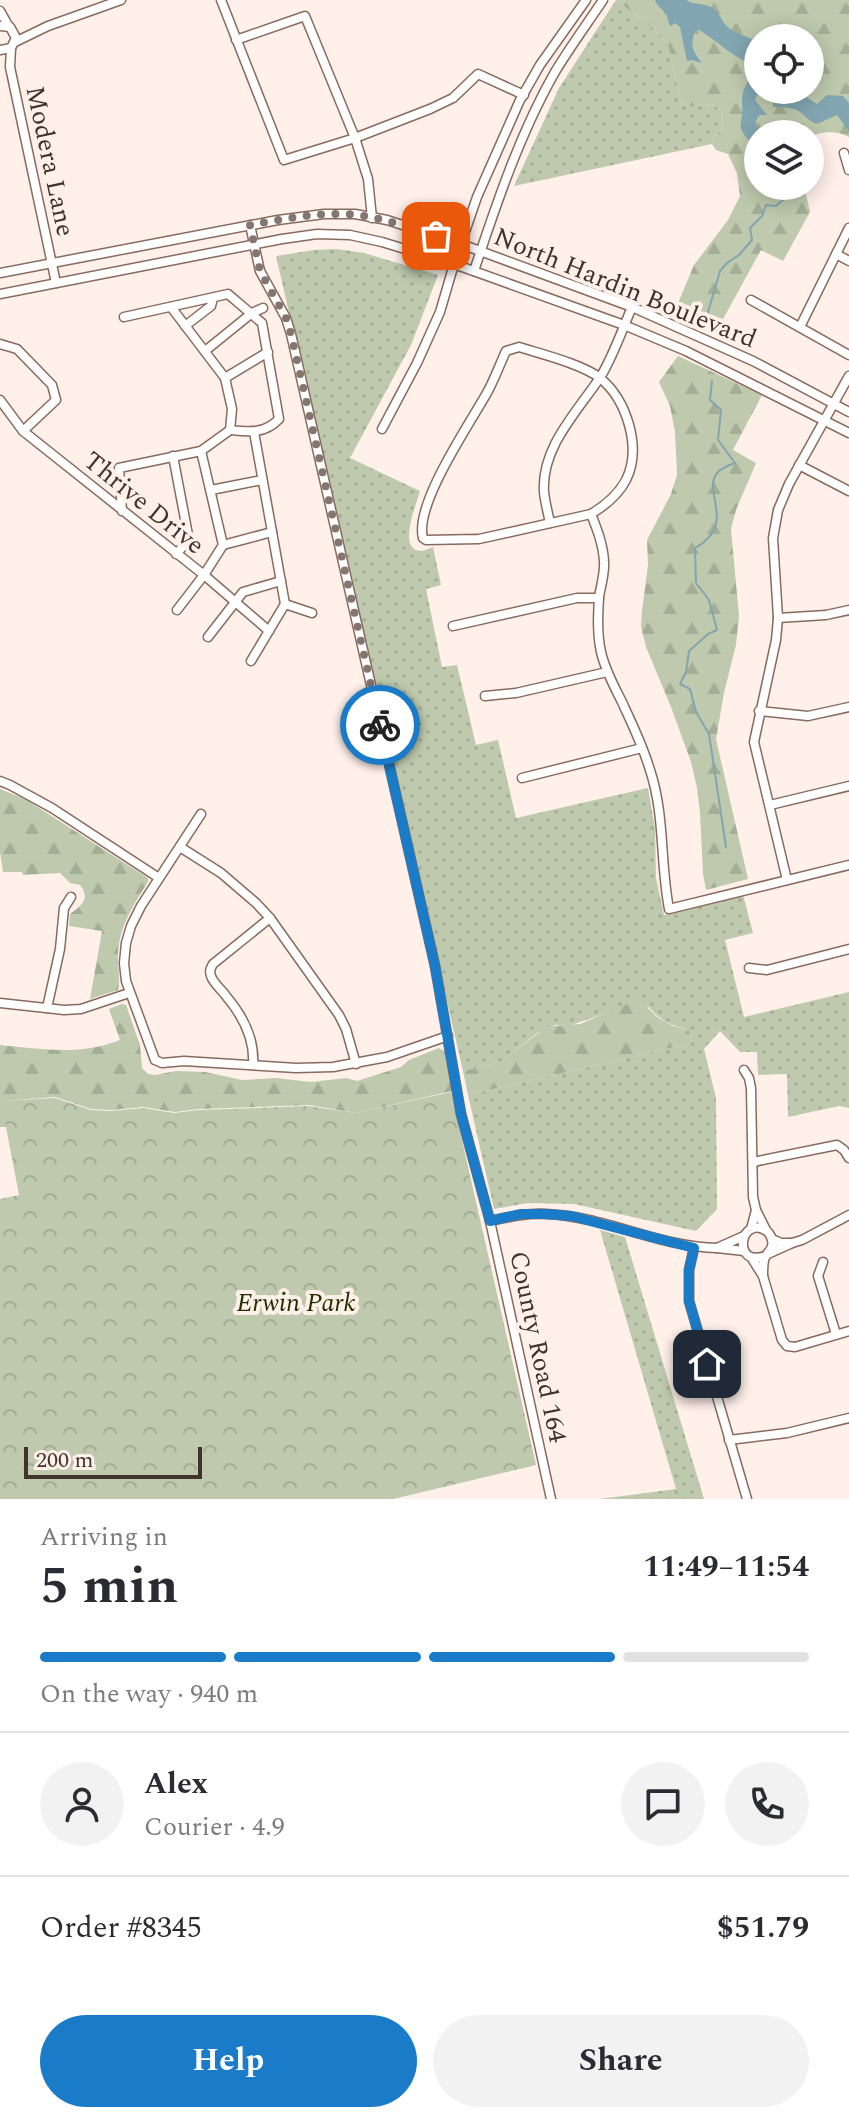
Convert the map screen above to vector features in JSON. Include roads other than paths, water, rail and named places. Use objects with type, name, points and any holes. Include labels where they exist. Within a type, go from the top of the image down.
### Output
[{"type":"street","points":[[0,51],[36,31],[121,0]]},
{"type":"street","points":[[221,0],[284,160],[355,138],[430,109],[453,98],[478,74],[524,95]]},
{"type":"street","points":[[382,429],[440,312],[477,197],[524,95],[540,65],[586,0]]},
{"type":"street","points":[[474,271],[522,141],[555,73],[603,0]]},
{"type":"street","points":[[0,11],[8,28],[36,31]]},
{"type":"street","points":[[236,40],[305,16],[355,138],[368,179],[372,218]]},
{"type":"street","name":"Modera Lane","points":[[8,28],[13,45],[10,67],[56,283]]},
{"type":"street","name":"Modera Lane","points":[[0,51],[10,67]]},
{"type":"street","points":[[844,153],[849,170]]},
{"type":"street","name":"North Hardin Boulevard","points":[[0,273],[250,225],[324,214],[355,214],[461,244],[632,307],[753,361],[849,412]]},
{"type":"street","name":"County Road 164","points":[[250,225],[260,271],[286,318],[291,334],[421,905],[461,1114],[490,1221],[551,1499]]},
{"type":"street","points":[[800,327],[849,228]]},
{"type":"street","name":"North Hardin Boulevard","points":[[0,294],[253,244],[317,234],[350,235],[454,264],[624,325],[686,351],[849,433]]},
{"type":"street","points":[[836,254],[849,261]]},
{"type":"street","points":[[122,511],[119,468],[201,451],[230,430],[254,432],[271,427],[279,419],[262,323],[228,294],[124,317]]},
{"type":"street","points":[[185,326],[211,306],[213,298]]},
{"type":"street","points":[[751,300],[849,355]]},
{"type":"street","points":[[171,307],[225,378],[232,409],[230,430]]},
{"type":"street","points":[[550,523],[544,491],[549,458],[572,414],[612,356],[632,307]]},
{"type":"street","points":[[205,351],[252,313],[263,308]]},
{"type":"street","points":[[0,344],[17,349],[52,385],[56,400],[23,431]]},
{"type":"street","points":[[519,347],[579,367],[599,378],[617,398],[626,416],[632,458],[627,477],[617,494],[604,507],[591,514],[479,539],[423,538],[423,522],[434,487],[489,389],[506,351],[519,347]]},
{"type":"street","points":[[225,378],[268,352]]},
{"type":"street","points":[[787,880],[754,742],[776,640],[778,618],[773,538],[778,510],[799,465],[849,376]]},
{"type":"street","name":"Thrive Drive","points":[[0,400],[23,431],[204,575],[269,631]]},
{"type":"street","points":[[251,661],[285,604],[254,432]]},
{"type":"street","points":[[201,451],[223,545]]},
{"type":"street","points":[[173,456],[189,540],[176,554]]},
{"type":"street","points":[[799,465],[849,491]]},
{"type":"street","points":[[211,490],[262,480]]},
{"type":"street","points":[[591,514],[603,546],[598,632],[601,653],[642,748],[659,801],[669,909],[849,867]]},
{"type":"street","points":[[177,610],[223,545],[272,532]]},
{"type":"street","points":[[208,637],[243,592],[281,581]]},
{"type":"street","points":[[453,626],[577,598],[599,598]]},
{"type":"street","points":[[285,604],[312,613]]},
{"type":"street","points":[[778,618],[849,610]]},
{"type":"street","points":[[485,696],[516,693],[607,672]]},
{"type":"street","points":[[759,711],[808,716],[849,707]]},
{"type":"street","points":[[522,778],[642,748]]},
{"type":"street","points":[[0,781],[52,808],[159,878]]},
{"type":"street","points":[[770,805],[849,786]]},
{"type":"street","points":[[201,814],[141,906],[126,943],[124,963],[129,993],[155,1060],[162,1063],[184,1061],[318,1069],[387,1057],[448,1036]]},
{"type":"street","points":[[180,847],[221,873],[270,918],[339,1015],[356,1064]]},
{"type":"street","points":[[47,1008],[60,949],[64,908],[71,897]]},
{"type":"street","points":[[253,1065],[247,1027],[211,977],[210,970],[213,964],[270,918]]},
{"type":"street","points":[[749,968],[767,970],[849,949]]},
{"type":"street","points":[[0,1003],[81,1009],[129,993]]},
{"type":"street","points":[[744,1070],[751,1088],[753,1197],[773,1244],[767,1254],[763,1276]]},
{"type":"street","points":[[753,1162],[837,1145],[849,1158]]},
{"type":"street","points":[[756,1210],[742,1241],[763,1276],[782,1340],[787,1346],[795,1347],[849,1331]]},
{"type":"street","points":[[490,1221],[521,1214],[571,1216],[694,1248],[717,1248],[761,1258],[849,1215]]},
{"type":"street","points":[[717,1248],[756,1228],[781,1243],[792,1243]]},
{"type":"street","points":[[694,1248],[689,1270],[689,1301],[747,1499]]},
{"type":"street","points":[[823,1262],[818,1276],[836,1334]]},
{"type":"street","points":[[729,1440],[787,1433],[849,1418]]},
{"type":"water","points":[[655,0],[686,0],[711,7],[727,27],[744,35],[744,61],[699,30],[695,31],[693,47],[701,63],[687,61],[680,27],[675,23],[671,26],[666,14]]},
{"type":"water","points":[[744,89],[744,104],[758,104],[767,115],[760,115],[757,120],[744,120],[744,134],[741,126]]},
{"type":"water","points":[[827,95],[843,96],[849,103],[849,131],[837,115],[824,121],[810,120],[794,109],[773,107],[773,104],[824,104]]},
{"type":"waterway","points":[[706,319],[720,271],[752,240],[750,228],[762,216],[766,205],[776,206],[783,200]]},
{"type":"waterway","points":[[712,381],[710,400],[721,410],[718,440],[735,463],[720,471],[714,480],[715,528],[695,548],[696,583],[709,600],[717,630],[689,651],[686,672],[680,684],[690,689],[696,712],[709,734],[726,847]]},
{"type":"park label","name":"Erwin Park","points":[[296,1303]]}]
